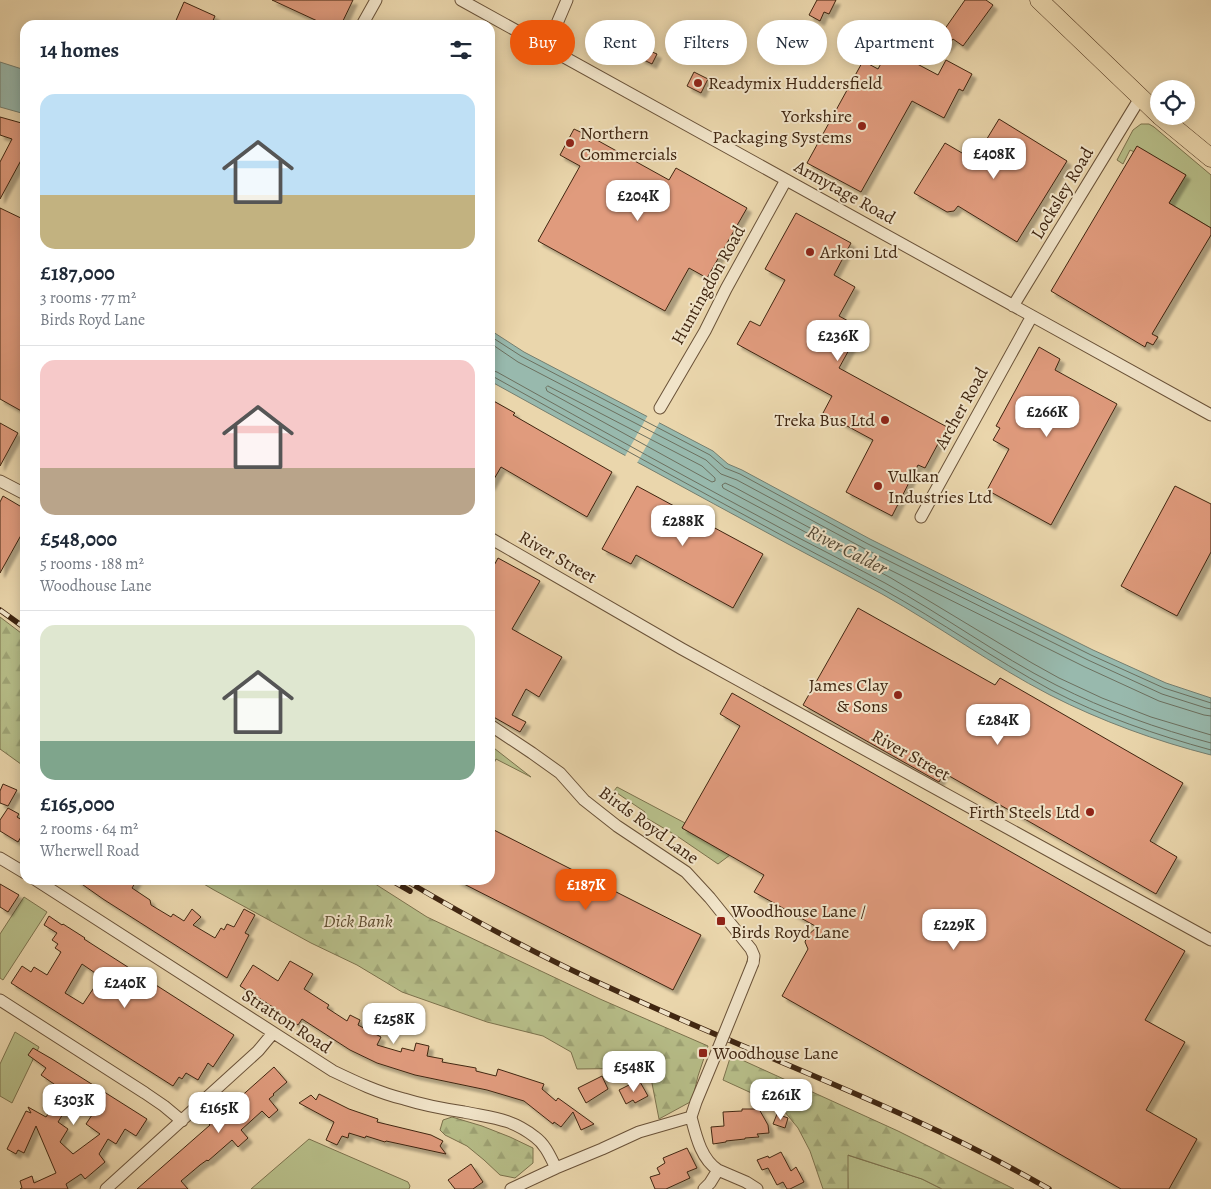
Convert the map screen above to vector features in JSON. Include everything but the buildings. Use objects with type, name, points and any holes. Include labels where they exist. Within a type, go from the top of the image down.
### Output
[{"type":"main road","points":[[1039,0],[1150,107]]},
{"type":"main road","points":[[1171,125],[1211,158]]},
{"type":"street","points":[[365,20],[376,0]]},
{"type":"street","name":"Armytage Road","points":[[461,0],[510,26]]},
{"type":"street","points":[[558,20],[567,0]]},
{"type":"street","name":"Armytage Road","points":[[575,62],[1211,415]]},
{"type":"street","name":"Locksley Road","points":[[1013,306],[1140,98]]},
{"type":"street","name":"Huntingdon Road","points":[[660,408],[786,180]]},
{"type":"street","name":"Archer Road","points":[[921,517],[1032,316]]},
{"type":"street","points":[[0,481],[20,491]]},
{"type":"street","name":"River Street","points":[[495,541],[682,649],[1211,940]]},
{"type":"street","name":"Birds Royd Lane","points":[[495,727],[560,773],[584,800],[617,826],[686,872],[710,898],[751,949],[754,956],[753,963],[691,1117]]},
{"type":"street","points":[[0,858],[20,870]]},
{"type":"street","name":"Stratton Road","points":[[44,885],[333,1071],[367,1087],[404,1099],[512,1122],[535,1137],[542,1144],[556,1168]]},
{"type":"street","points":[[0,1000],[145,1093],[182,1121]]},
{"type":"street","points":[[106,1189],[258,1051],[273,1033]]},
{"type":"street","points":[[511,1189],[639,1132],[691,1117],[696,1136],[710,1164],[756,1189]]},
{"type":"street","points":[[704,1189],[718,1170]]},
{"type":"green space","points":[[1141,124],[1149,124],[1211,175],[1211,228],[1169,203],[1186,175],[1130,150],[1123,164],[1117,160],[1133,130]]},
{"type":"green space","points":[[0,617],[20,632],[20,763],[0,749]]},
{"type":"green space","points":[[495,749],[531,777],[496,759],[495,761]]},
{"type":"green space","points":[[617,787],[685,823],[682,828],[730,855],[718,864],[643,816],[645,812],[614,791]]},
{"type":"green space","name":"Dick Bank","points":[[206,885],[377,885],[427,917],[600,999],[708,1046],[692,1101],[659,1119],[649,1068],[577,1069],[571,1052],[543,1036],[487,1022],[402,992],[357,965],[311,943]]},
{"type":"green space","points":[[24,897],[47,912],[3,980],[0,978],[0,934]]},
{"type":"green space","points":[[15,1032],[39,1047],[12,1103],[0,1096],[0,1064]]},
{"type":"green space","points":[[731,1055],[898,1131],[1014,1189],[942,1189],[922,1179],[848,1155],[848,1189],[823,1189],[810,1151],[798,1128],[780,1106],[723,1080]]},
{"type":"green space","points":[[452,1117],[482,1126],[533,1148],[533,1163],[515,1178],[500,1175],[467,1146],[445,1135],[440,1130],[443,1120]]},
{"type":"green space","points":[[309,1139],[408,1182],[409,1189],[251,1189]]},
{"type":"green space","points":[[847,1155],[922,1179],[942,1189],[848,1189]]},
{"type":"water","points":[[0,62],[20,68],[20,113],[0,107]]},
{"type":"water","name":"River Calder","points":[[495,333],[524,352],[713,451],[728,464],[870,539],[1093,650],[1166,683],[1211,698],[1211,755],[1129,729],[1050,695],[1007,671],[882,594],[495,384]]},
{"type":"pier","points":[[648,415],[660,421],[636,465],[624,458]]},
{"type":"railway","points":[[0,610],[20,624]]},
{"type":"railway","points":[[400,885],[410,891]]},
{"type":"railway","points":[[414,885],[484,925],[564,966],[673,1016],[891,1109],[944,1134],[1049,1189]]},
{"type":"place","name":"Readymix Huddersfield","points":[[698,83]]},
{"type":"place","name":"Yorkshire Packaging Systems","points":[[862,126]]},
{"type":"place","name":"Northern Commercials","points":[[570,143]]},
{"type":"place","name":"Arkoni Ltd","points":[[810,252]]},
{"type":"place","name":"Treka Bus Ltd","points":[[885,420]]},
{"type":"place","name":"Vulkan Industries Ltd","points":[[878,486]]},
{"type":"place","name":"James Clay & Sons","points":[[898,695]]},
{"type":"place","name":"Firth Steels Ltd","points":[[1090,812]]},
{"type":"place","name":"Woodhouse Lane / Birds Royd Lane","points":[[721,921]]},
{"type":"place","name":"Woodhouse Lane","points":[[703,1053]]}]
